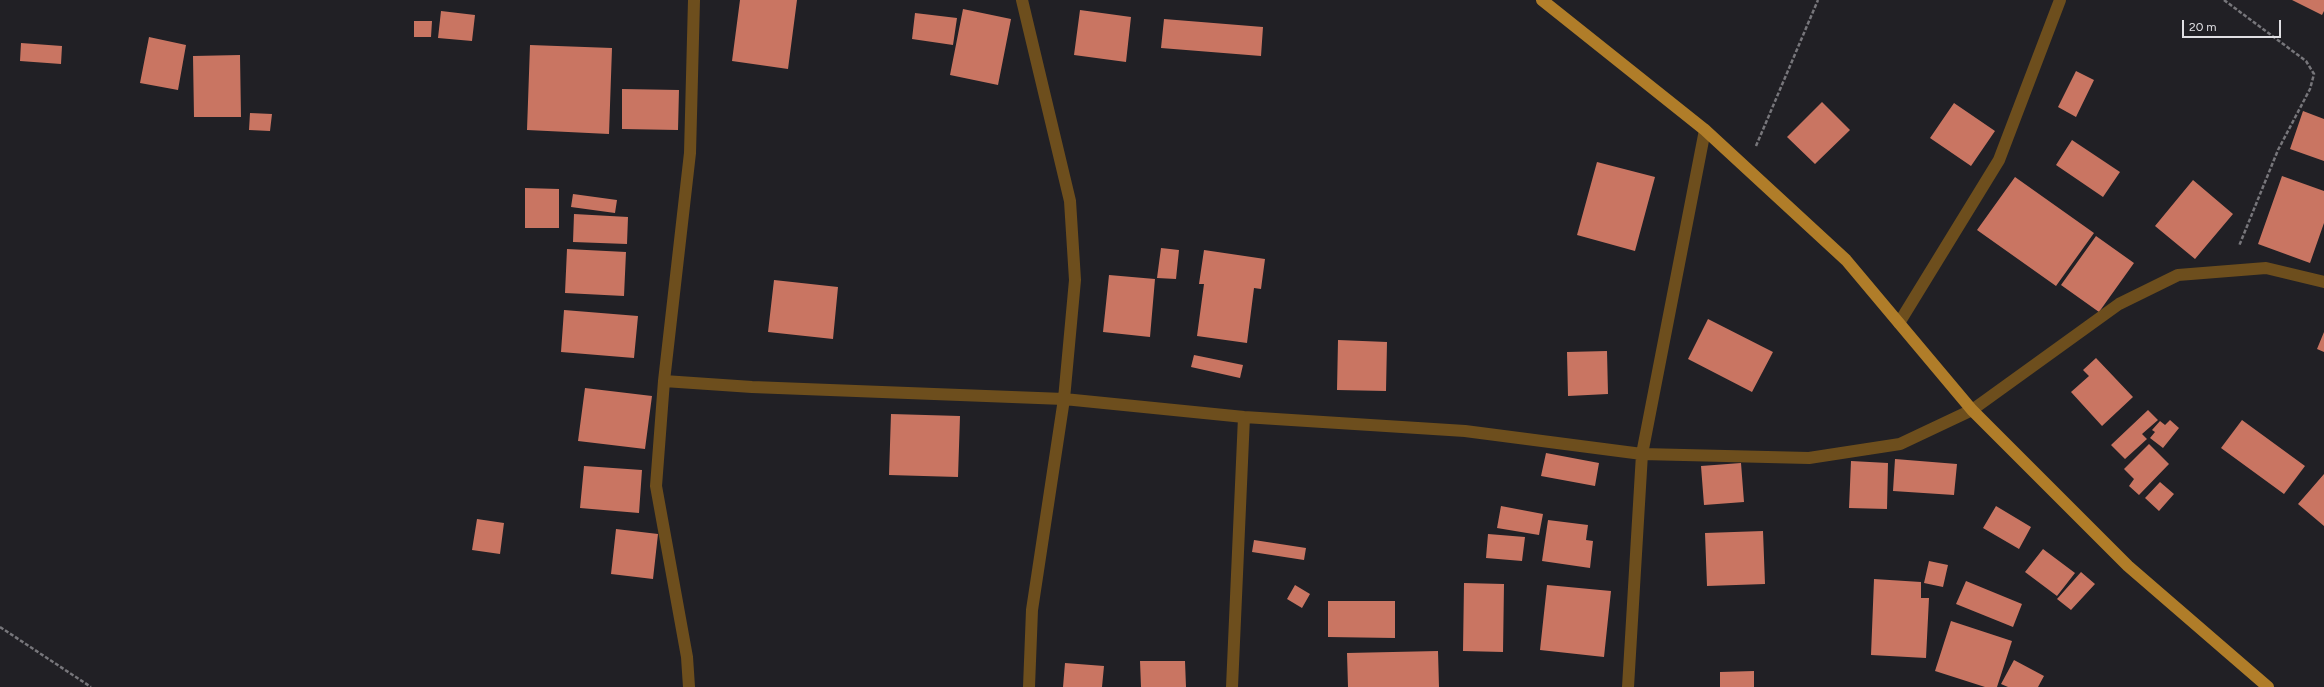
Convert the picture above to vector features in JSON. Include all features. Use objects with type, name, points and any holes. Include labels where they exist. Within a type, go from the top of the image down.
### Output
[{"type":"main road","points":[[1542,0],[1705,130],[1846,260],[1972,410],[2128,566],[2268,687]]},
{"type":"street","points":[[689,687],[687,657],[656,486],[664,381],[690,153],[694,0]]},
{"type":"street","points":[[1022,0],[1070,201],[1075,280],[1064,399],[1032,610],[1029,687]]},
{"type":"street","points":[[1899,323],[1999,160],[2060,0]]},
{"type":"street","points":[[1628,687],[1642,454],[1705,130]]},
{"type":"street","points":[[664,381],[752,387],[1064,399],[1244,417],[1465,431],[1642,454],[1808,458],[1900,444],[1972,410],[2119,304],[2178,275],[2266,268],[2324,282]]},
{"type":"street","points":[[1232,687],[1244,417]]},
{"type":"path","points":[[1746,169],[1818,0]]},
{"type":"path","points":[[2224,0],[2306,61],[2314,74],[2310,89],[2278,150],[2229,271]]},
{"type":"path","points":[[0,627],[91,687]]},
{"type":"building","points":[[740,0],[797,0],[788,69],[732,61]]},
{"type":"building","points":[[2292,0],[2324,0],[2324,11],[2322,15]]},
{"type":"building","points":[[963,9],[1011,19],[998,85],[950,75]]},
{"type":"building","points":[[1080,10],[1131,17],[1126,62],[1074,55]]},
{"type":"building","points":[[441,11],[475,15],[472,41],[438,38]]},
{"type":"building","points":[[915,13],[957,18],[953,45],[912,39]]},
{"type":"building","points":[[1164,19],[1263,27],[1261,56],[1161,48]]},
{"type":"building","points":[[414,21],[432,21],[431,37],[414,37]]},
{"type":"building","points":[[149,37],[186,45],[178,90],[140,83]]},
{"type":"building","points":[[21,43],[62,46],[61,64],[20,61]]},
{"type":"building","points":[[530,45],[612,48],[609,134],[527,130]]},
{"type":"building","points":[[240,55],[241,117],[194,117],[193,56]]},
{"type":"building","points":[[2076,71],[2094,80],[2076,117],[2058,107]]},
{"type":"building","points":[[622,89],[679,90],[678,130],[622,129]]},
{"type":"building","points":[[1822,102],[1850,130],[1815,164],[1787,137]]},
{"type":"building","points":[[1954,103],[1995,131],[1971,166],[1930,138]]},
{"type":"building","points":[[2303,111],[2324,119],[2324,161],[2290,149]]},
{"type":"building","points":[[250,113],[272,114],[270,131],[249,130]]},
{"type":"building","points":[[2072,140],[2120,172],[2103,197],[2056,165]]},
{"type":"building","points":[[1597,162],[1655,177],[1635,251],[1577,235]]},
{"type":"building","points":[[2282,176],[2324,191],[2324,223],[2310,263],[2258,244]]},
{"type":"building","points":[[2015,177],[2094,233],[2056,286],[1977,230]]},
{"type":"building","points":[[2193,180],[2233,214],[2195,259],[2155,226]]},
{"type":"building","points":[[525,188],[559,189],[559,228],[525,228]]},
{"type":"building","points":[[573,194],[617,200],[615,213],[571,207]]},
{"type":"building","points":[[574,214],[628,217],[627,244],[573,242]]},
{"type":"building","points":[[2096,236],[2134,263],[2099,312],[2061,285]]},
{"type":"building","points":[[1161,248],[1179,250],[1176,279],[1157,278]]},
{"type":"building","points":[[567,249],[626,252],[624,296],[565,293]]},
{"type":"building","points":[[1204,250],[1265,259],[1261,289],[1254,288],[1247,343],[1197,336],[1204,284],[1199,284]]},
{"type":"building","points":[[1109,275],[1155,279],[1150,337],[1103,332]]},
{"type":"building","points":[[774,280],[838,287],[833,339],[768,332]]},
{"type":"building","points":[[564,310],[638,316],[634,358],[561,352]]},
{"type":"building","points":[[1708,319],[1773,352],[1752,392],[1688,359]]},
{"type":"building","points":[[2324,332],[2324,352],[2317,349]]},
{"type":"building","points":[[1338,340],[1387,342],[1386,391],[1337,390]]},
{"type":"building","points":[[1607,351],[1608,394],[1568,396],[1567,352]]},
{"type":"building","points":[[1194,355],[1243,365],[1240,378],[1191,367]]},
{"type":"building","points":[[2096,358],[2133,397],[2102,426],[2071,392],[2089,376],[2083,370]]},
{"type":"building","points":[[585,388],[652,396],[645,449],[578,441]]},
{"type":"building","points":[[2148,410],[2158,420],[2142,434],[2147,439],[2125,459],[2111,445]]},
{"type":"building","points":[[891,414],[960,416],[958,477],[889,475]]},
{"type":"building","points":[[2170,420],[2179,428],[2163,448],[2150,438],[2155,432],[2152,430],[2160,421],[2165,425]]},
{"type":"building","points":[[2242,420],[2305,466],[2284,494],[2221,448]]},
{"type":"building","points":[[2149,444],[2169,464],[2139,495],[2129,486],[2134,479],[2124,469]]},
{"type":"building","points":[[1546,453],[1599,463],[1595,486],[1541,476]]},
{"type":"building","points":[[1895,459],[1957,464],[1954,495],[1893,491]]},
{"type":"building","points":[[1851,461],[1888,463],[1887,509],[1849,508]]},
{"type":"building","points":[[1741,463],[1744,502],[1704,505],[1701,466]]},
{"type":"building","points":[[584,466],[642,470],[639,513],[580,508]]},
{"type":"building","points":[[2324,474],[2324,526],[2298,504]]},
{"type":"building","points":[[2160,482],[2174,494],[2159,511],[2145,498]]},
{"type":"building","points":[[1501,506],[1543,514],[1539,535],[1497,528]]},
{"type":"building","points":[[1996,506],[2031,527],[2019,549],[1983,528]]},
{"type":"building","points":[[477,519],[504,523],[500,554],[472,550]]},
{"type":"building","points":[[1548,520],[1588,525],[1586,540],[1593,541],[1590,568],[1542,561]]},
{"type":"building","points":[[616,529],[658,534],[653,579],[611,574]]},
{"type":"building","points":[[1763,531],[1765,584],[1707,586],[1705,533]]},
{"type":"building","points":[[1488,534],[1525,537],[1522,561],[1486,558]]},
{"type":"building","points":[[1254,540],[1306,548],[1304,560],[1252,552]]},
{"type":"building","points":[[2043,549],[2075,573],[2057,596],[2025,572]]},
{"type":"building","points":[[1929,561],[1948,565],[1943,587],[1924,583]]},
{"type":"building","points":[[2081,572],[2095,584],[2071,610],[2057,599]]},
{"type":"building","points":[[1874,579],[1921,582],[1921,598],[1929,598],[1926,658],[1871,655]]},
{"type":"building","points":[[1966,581],[2022,604],[2013,627],[1956,604]]},
{"type":"building","points":[[1464,583],[1504,584],[1503,652],[1463,651]]},
{"type":"building","points":[[1295,585],[1310,594],[1302,608],[1287,599]]},
{"type":"building","points":[[1547,585],[1611,591],[1604,657],[1540,650]]},
{"type":"building","points":[[1328,601],[1395,601],[1395,638],[1328,637]]},
{"type":"building","points":[[1951,621],[2012,641],[1997,687],[1985,687],[1935,671]]},
{"type":"building","points":[[1438,651],[1439,687],[1348,687],[1347,653]]},
{"type":"building","points":[[2014,660],[2044,676],[2038,687],[2008,687],[2001,684]]},
{"type":"building","points":[[1140,661],[1185,661],[1186,687],[1141,687]]},
{"type":"building","points":[[1065,663],[1104,666],[1102,687],[1063,687]]},
{"type":"building","points":[[1754,671],[1754,687],[1720,687],[1720,672]]}]
